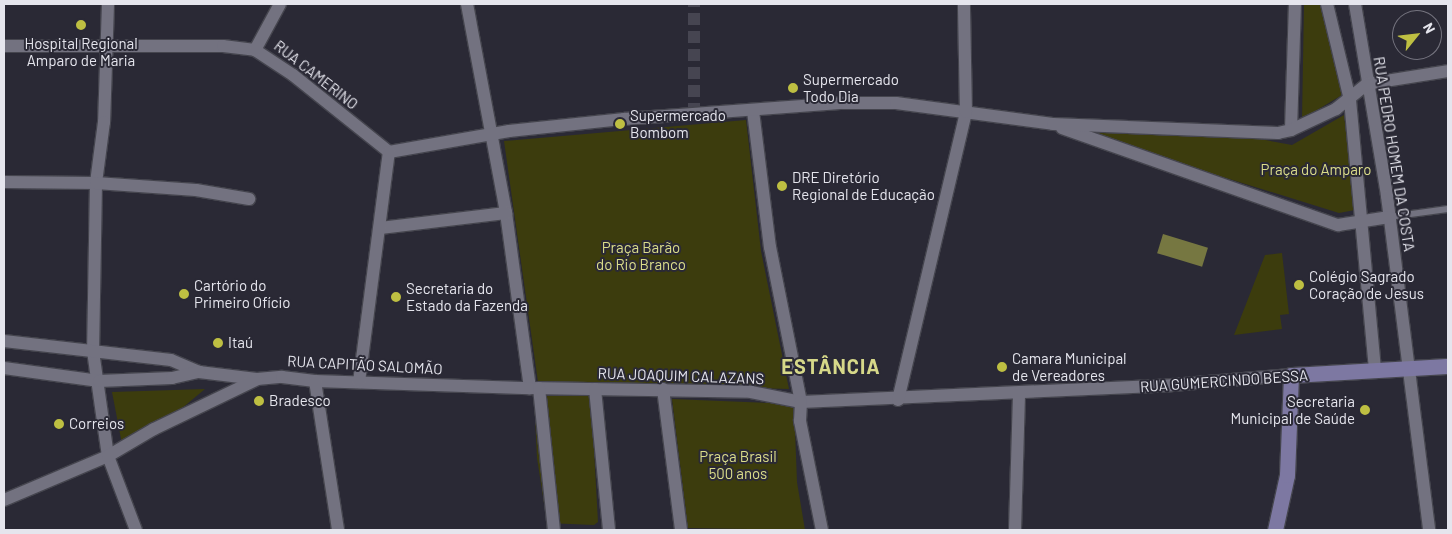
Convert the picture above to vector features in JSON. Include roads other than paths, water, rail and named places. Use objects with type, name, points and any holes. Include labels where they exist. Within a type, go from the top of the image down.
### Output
[{"type":"street","points":[[108,4],[104,122],[96,182],[93,351],[99,381],[108,456],[136,530]]},
{"type":"street","points":[[255,50],[280,4]]},
{"type":"street","points":[[467,4],[493,134],[534,388],[554,530]]},
{"type":"street","points":[[898,400],[966,112],[964,4]]},
{"type":"street","points":[[1291,130],[1295,4]]},
{"type":"street","points":[[1327,4],[1350,100],[1375,370]]},
{"type":"street","name":"RUA PEDRO HOMEM DA COSTA","points":[[1355,4],[1389,216],[1429,530]]},
{"type":"street","name":"RUA CAMERINO","points":[[4,46],[223,46],[255,50],[293,76],[390,152]]},
{"type":"street","points":[[359,382],[390,152],[493,134],[624,119],[843,104],[896,103],[1053,124],[1254,133],[1291,130],[1350,100],[1367,84],[1448,71]]},
{"type":"street","points":[[753,111],[770,247],[801,402],[800,421],[822,530]]},
{"type":"street","points":[[1053,124],[1338,225],[1362,224],[1389,216]]},
{"type":"street","points":[[4,182],[96,182],[196,190],[249,199]]},
{"type":"street","points":[[380,228],[506,213]]},
{"type":"street","name":"RUA CAPITÃO SALOMÃO","points":[[4,341],[172,360],[199,372],[257,379],[282,377],[315,381],[534,388]]},
{"type":"street","name":"RUA GUMERCINDO BESSA","points":[[801,402],[898,400],[1448,366]]},
{"type":"street","name":"RUA CAPITÃO SALOMÃO","points":[[4,368],[99,381],[172,378],[199,372]]},
{"type":"street","points":[[1275,530],[1287,475],[1291,376]]},
{"type":"street","points":[[4,500],[108,456],[154,429],[257,379]]},
{"type":"street","points":[[315,381],[338,530]]},
{"type":"street","name":"RUA JOAQUIM CALAZANS","points":[[534,388],[751,392],[801,402]]},
{"type":"street","points":[[663,389],[681,530]]},
{"type":"street","points":[[595,390],[609,530]]},
{"type":"street","points":[[1014,530],[1019,393]]},
{"type":"lane","points":[[1389,216],[1448,209]]},
{"type":"tunnel","points":[[694,4],[694,115]]},
{"type":"place","name":"Hospital Regional Amparo de Maria","points":[[81,25]]},
{"type":"place","name":"Supermercado Todo Dia","points":[[793,88]]},
{"type":"place","name":"Supermercado Bombom","points":[[620,124]]},
{"type":"place","name":"DRE Diretório Regional de Educação","points":[[782,186]]},
{"type":"place","name":"Colégio Sagrado Coração de Jesus","points":[[1299,285]]},
{"type":"place","name":"Cartório do Primeiro Ofício","points":[[184,294]]},
{"type":"place","name":"Secretaria do Estado da Fazenda","points":[[396,297]]},
{"type":"place","name":"Itaú","points":[[218,343]]},
{"type":"place","name":"Camara Municipal de Vereadores","points":[[1002,367]]},
{"type":"place","name":"Bradesco","points":[[259,401]]},
{"type":"place","name":"Secretaria Municipal de Saúde","points":[[1365,410]]},
{"type":"place","name":"Correios","points":[[59,424]]},
{"type":"district","name":"ESTÂNCIA","points":[[831,366]]},
{"type":"park label","name":"Praça do Amparo","points":[[1316,170]]},
{"type":"park label","name":"Praça Barão do Rio Branco","points":[[641,256]]},
{"type":"park label","name":"Praça Brasil 500 anos","points":[[738,464]]}]
